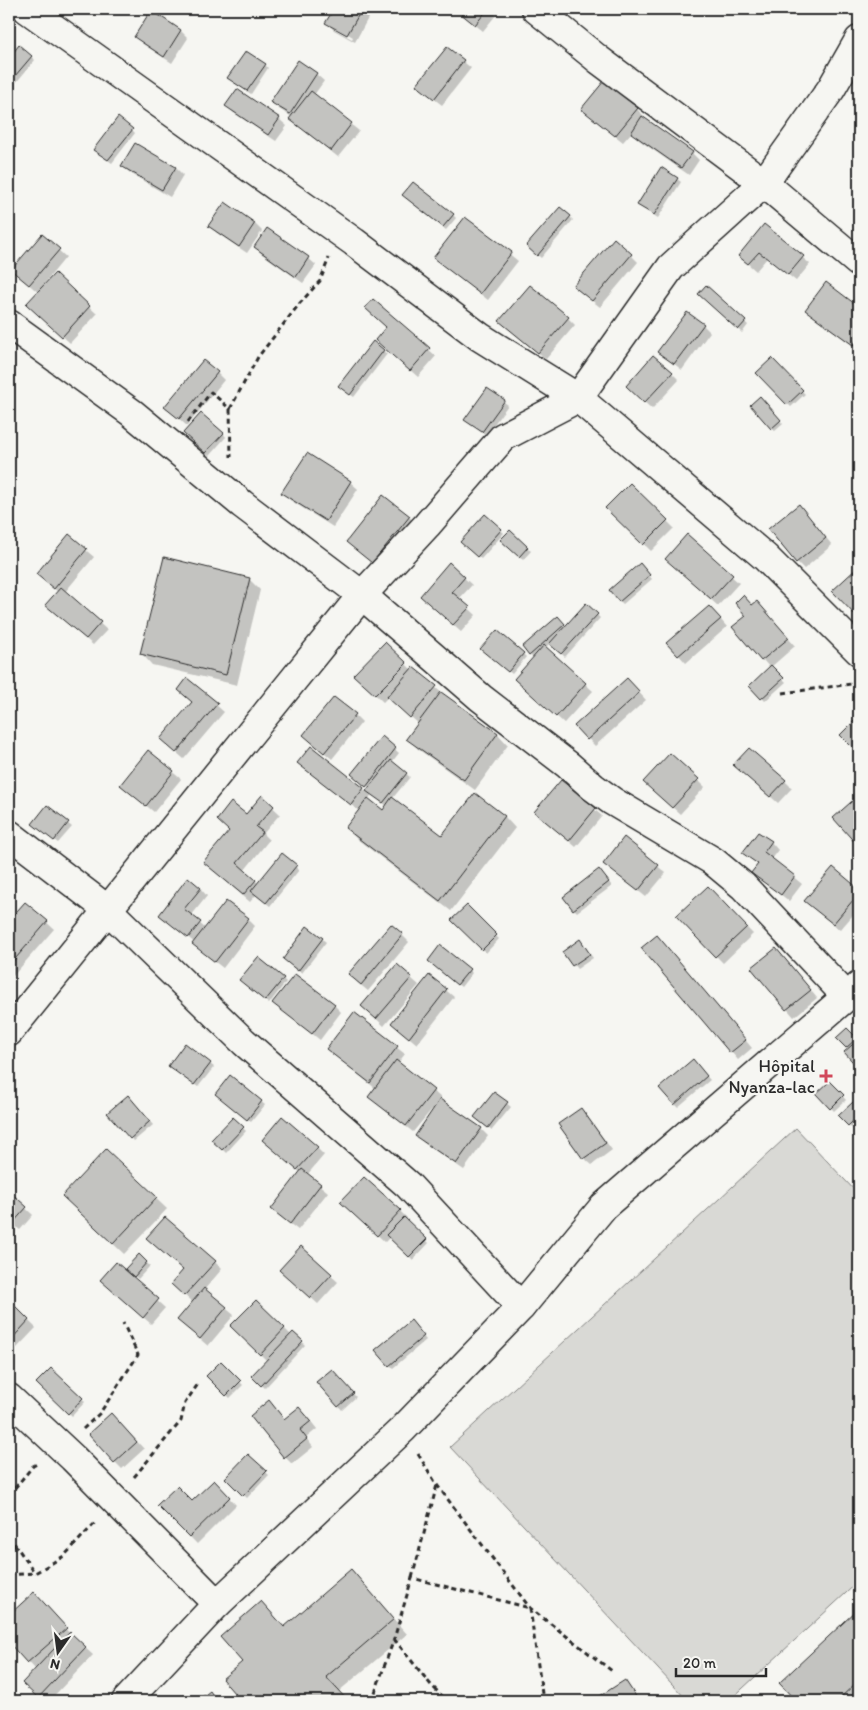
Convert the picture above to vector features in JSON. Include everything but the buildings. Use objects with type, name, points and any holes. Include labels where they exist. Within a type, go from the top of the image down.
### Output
[{"type":"street","points":[[27,9],[341,234],[480,337],[578,398],[765,557],[859,651]]},
{"type":"street","points":[[536,9],[599,60],[764,183],[859,263]]},
{"type":"street","points":[[9,1032],[362,595],[427,525],[503,437],[578,398],[671,267],[764,183],[831,89],[859,40]]},
{"type":"street","points":[[9,324],[148,426],[232,495],[362,595],[481,698],[568,764],[592,787],[612,801],[713,861],[743,886],[853,991],[604,1206],[521,1307],[402,1429],[217,1604],[126,1701]]},
{"type":"street","points":[[9,834],[107,909],[244,1042],[408,1185],[521,1307]]},
{"type":"street","points":[[9,1398],[63,1448],[217,1604]]},
{"type":"path","points":[[232,495],[230,409],[258,357],[300,302],[320,281],[329,257],[341,234]]},
{"type":"path","points":[[148,426],[189,422],[212,392],[230,409]]},
{"type":"path","points":[[783,693],[859,683]]},
{"type":"path","points":[[9,1495],[33,1466],[63,1448],[100,1413],[138,1355],[123,1323]]},
{"type":"path","points":[[9,1576],[35,1573],[64,1556],[157,1452],[181,1421],[185,1403],[198,1384]]},
{"type":"path","points":[[402,1429],[437,1486],[530,1608],[612,1672]]},
{"type":"path","points":[[372,1701],[394,1639],[437,1486]]},
{"type":"path","points":[[9,1536],[35,1573]]},
{"type":"path","points":[[412,1578],[530,1608]]},
{"type":"path","points":[[530,1608],[543,1701]]},
{"type":"path","points":[[394,1639],[431,1685],[447,1701]]},
{"type":"shaded area","points":[[796,1128],[859,1195],[859,1581],[729,1701],[688,1701],[450,1447]]},
{"type":"place","name":"Hôpital Nyanza-lac","points":[[826,1076]]}]
